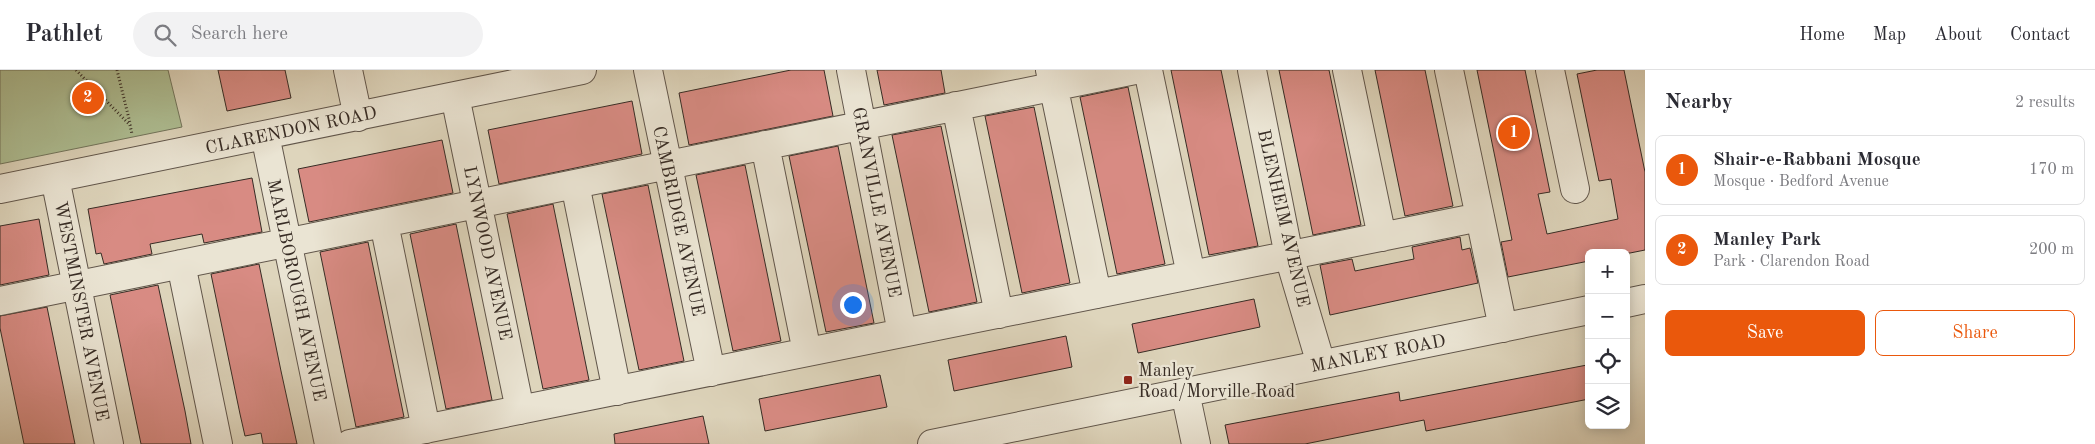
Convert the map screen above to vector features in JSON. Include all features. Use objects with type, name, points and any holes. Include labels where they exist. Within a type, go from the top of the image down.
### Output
[{"type":"street","points":[[348,70],[358,117]]},
{"type":"street","name":"CLARENDON ROAD","points":[[0,189],[582,70]]},
{"type":"street","name":"CAMBRIDGE AVENUE","points":[[648,70],[711,372]]},
{"type":"street","name":"GRANVILLE AVENUE","points":[[851,70],[902,333]]},
{"type":"street","points":[[0,302],[956,106],[1051,78],[1135,70]]},
{"type":"street","points":[[1148,70],[1192,275]]},
{"type":"street","name":"BLENHEIM AVENUE","points":[[1252,70],[1289,256],[1321,364]]},
{"type":"street","points":[[1347,70],[1382,237]]},
{"type":"street","points":[[1449,70],[1503,328]]},
{"type":"street","points":[[1550,70],[1576,189]]},
{"type":"street","points":[[1051,78],[1096,294]]},
{"type":"street","name":"LYNWOOD AVENUE","points":[[455,96],[520,410]]},
{"type":"street","points":[[956,106],[999,314]]},
{"type":"street","name":"MARLBOROUGH AVENUE","points":[[265,135],[329,444]]},
{"type":"street","points":[[765,145],[808,352]]},
{"type":"street","name":"WESTMINSTER AVENUE","points":[[55,178],[109,444]]},
{"type":"street","points":[[575,184],[617,391]]},
{"type":"street","points":[[350,444],[1480,217]]},
{"type":"street","points":[[384,223],[426,429]]},
{"type":"street","points":[[181,264],[218,444]]},
{"type":"street","points":[[1630,302],[1645,299]]},
{"type":"street","name":"MANLEY ROAD","points":[[932,444],[1585,311]]},
{"type":"street","points":[[1185,392],[1196,444]]},
{"type":"path","points":[[76,70],[130,125]]},
{"type":"path","points":[[117,70],[138,161]]},
{"type":"green space","points":[[0,70],[168,70],[182,127],[0,164]]},
{"type":"building","points":[[218,70],[285,70],[291,98],[227,111]]},
{"type":"building","points":[[791,70],[824,70],[833,116],[689,145],[679,93]]},
{"type":"building","points":[[877,70],[941,70],[945,93],[884,105]]},
{"type":"building","points":[[1171,70],[1221,70],[1258,246],[1209,255]]},
{"type":"building","points":[[1279,70],[1329,70],[1361,225],[1313,235]]},
{"type":"building","points":[[1375,70],[1425,70],[1453,206],[1405,216]]},
{"type":"building","points":[[1477,70],[1525,70],[1550,192],[1538,194],[1547,234],[1618,219],[1611,179],[1599,181],[1577,74],[1597,70],[1624,70],[1645,172],[1645,250],[1630,253],[1630,249],[1585,249],[1585,262],[1508,277],[1501,242],[1512,240]]},
{"type":"building","points":[[1128,87],[1165,264],[1117,274],[1080,97]]},
{"type":"building","points":[[632,101],[642,154],[499,184],[488,130]]},
{"type":"building","points":[[1034,107],[1070,283],[1022,293],[985,116]]},
{"type":"building","points":[[941,126],[977,302],[929,312],[892,135]]},
{"type":"building","points":[[442,140],[453,193],[309,222],[298,169]]},
{"type":"building","points":[[838,146],[874,323],[826,332],[789,156]]},
{"type":"building","points":[[745,165],[781,341],[733,351],[696,175]]},
{"type":"building","points":[[252,178],[262,232],[204,243],[202,234],[150,244],[152,254],[104,264],[101,253],[96,254],[88,209]]},
{"type":"building","points":[[648,185],[684,361],[639,370],[602,194]]},
{"type":"building","points":[[553,204],[589,380],[543,389],[507,214]]},
{"type":"building","points":[[39,219],[49,275],[0,285],[0,226]]},
{"type":"building","points":[[456,224],[492,400],[446,409],[410,234]]},
{"type":"building","points":[[1460,237],[1462,250],[1470,248],[1478,283],[1330,315],[1320,265],[1352,259],[1355,271],[1414,259],[1412,247]]},
{"type":"building","points":[[368,242],[404,417],[356,427],[320,252]]},
{"type":"building","points":[[259,264],[297,444],[263,444],[261,433],[245,436],[240,414],[211,274]]},
{"type":"building","points":[[158,285],[191,444],[141,444],[110,295]]},
{"type":"building","points":[[1254,299],[1260,327],[1138,353],[1132,324]]},
{"type":"building","points":[[47,307],[75,444],[24,444],[0,328],[0,316]]},
{"type":"building","points":[[1066,336],[1072,367],[954,391],[948,360]]},
{"type":"building","points":[[1585,365],[1585,400],[1426,431],[1424,420],[1305,444],[1229,444],[1225,425],[1399,392],[1400,401]]},
{"type":"building","points":[[880,375],[887,407],[765,431],[759,399]]},
{"type":"building","points":[[703,416],[709,444],[615,444],[614,434]]},
{"type":"place","name":"Manley Park","points":[[88,98]]},
{"type":"place","name":"Shair-e-Rabbani Mosque","points":[[1514,133]]},
{"type":"place","name":"Manley Road/Morville Road","points":[[1128,380]]}]
